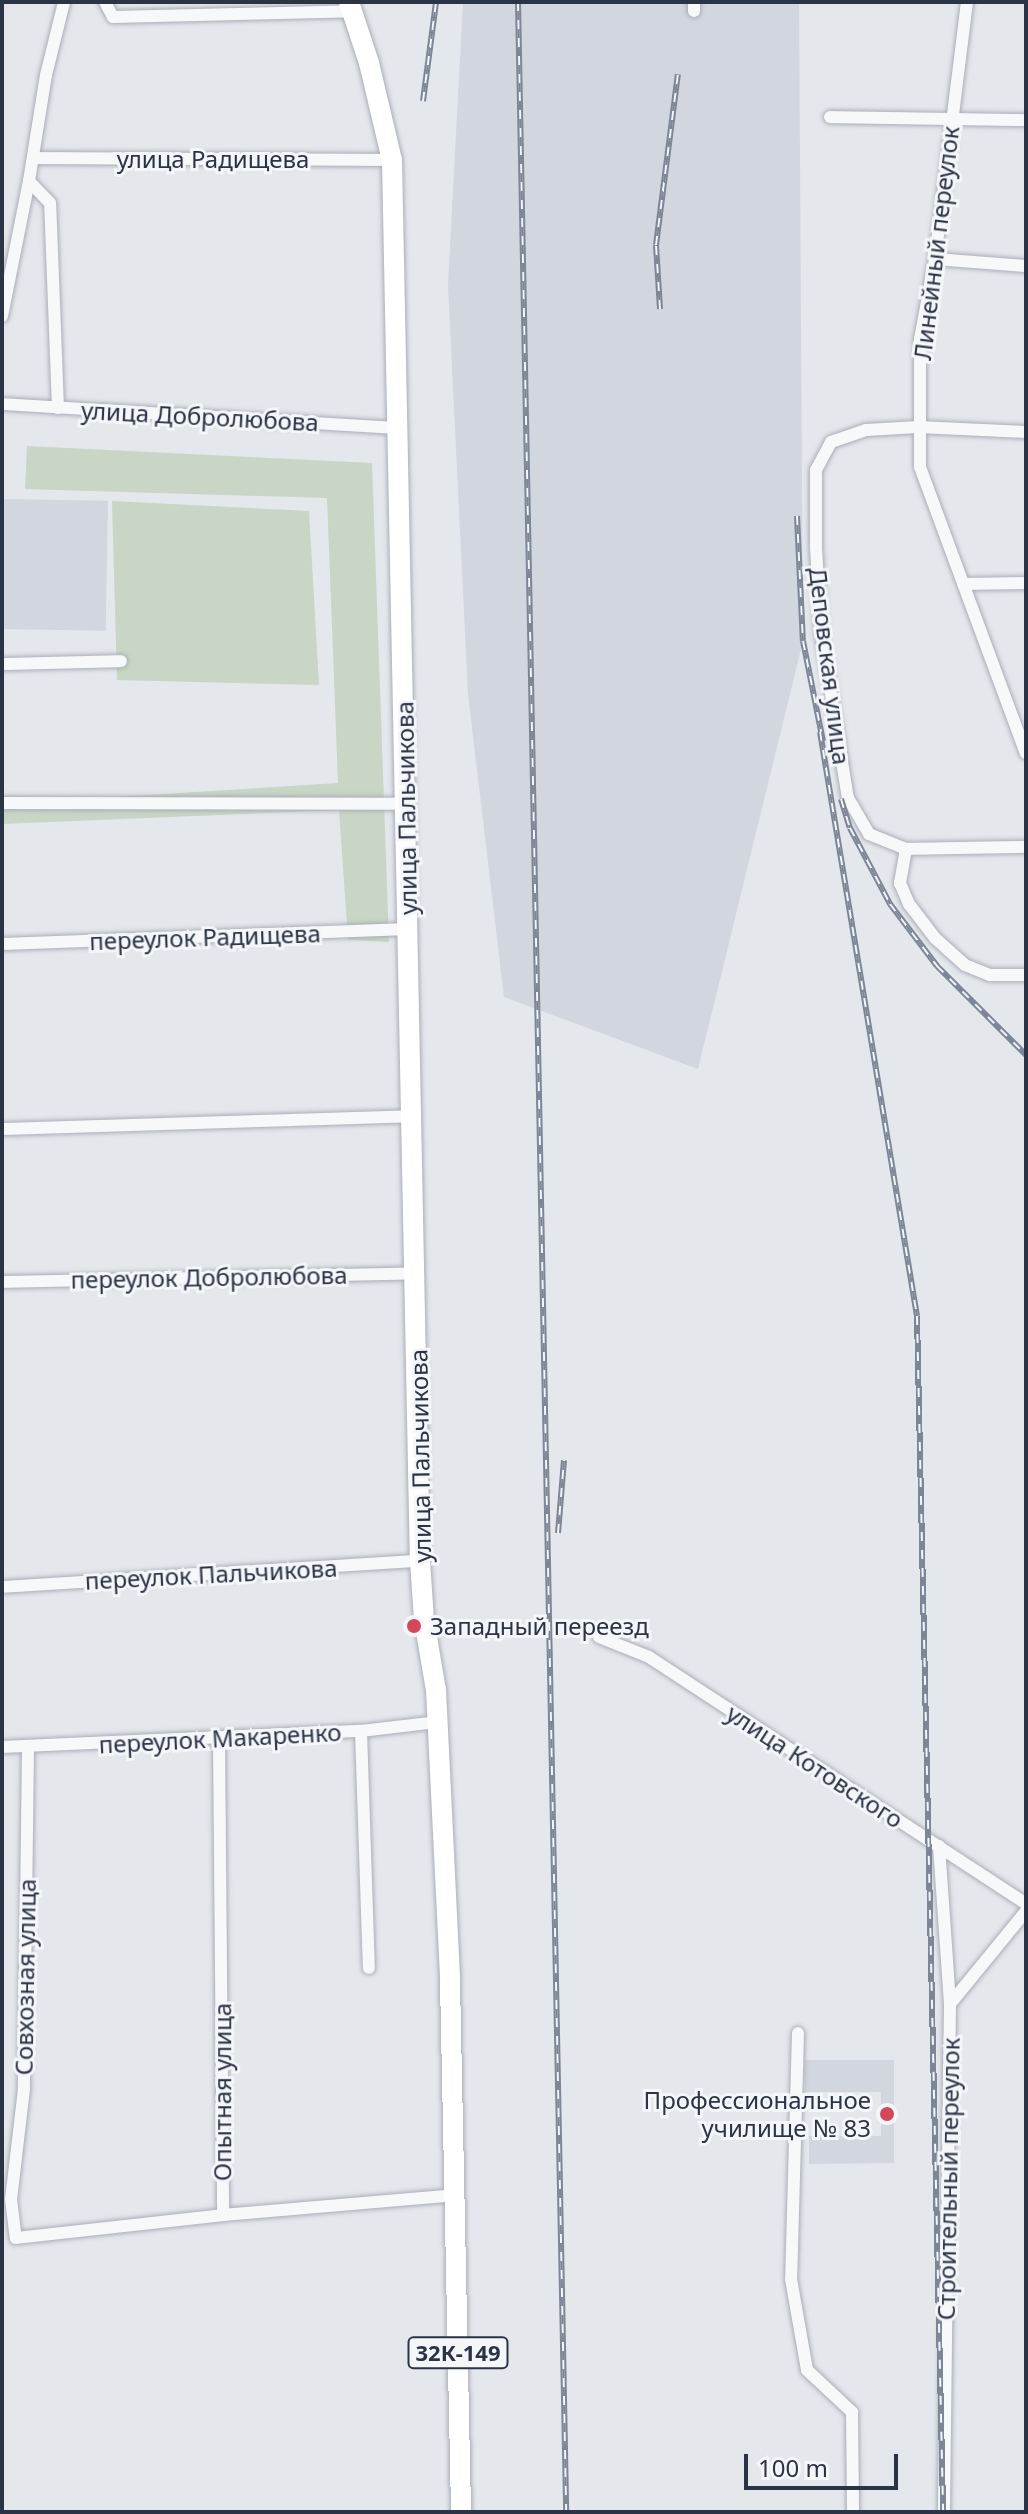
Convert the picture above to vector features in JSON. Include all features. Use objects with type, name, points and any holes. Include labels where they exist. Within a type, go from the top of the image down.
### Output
[{"type":"main road","name":"улица Пальчикова","points":[[351,7],[392,160],[420,1561],[424,1620],[438,1722],[450,1981],[454,2195]]},
{"type":"main road","name":"32К-149","points":[[454,2195],[461,2512]]},
{"type":"street","points":[[2,316],[34,158],[46,75],[64,2]]},
{"type":"street","points":[[105,2],[113,17],[351,7]]},
{"type":"street","name":"Линейный переулок","points":[[967,2],[935,259],[920,339],[920,467],[963,584],[1020,718],[1026,753]]},
{"type":"street","points":[[830,117],[1026,120]]},
{"type":"street","name":"улица Радищева","points":[[34,158],[392,160]]},
{"type":"street","points":[[29,181],[50,203],[58,408]]},
{"type":"street","points":[[935,259],[1026,266]]},
{"type":"street","name":"улица Добролюбова","points":[[2,404],[398,428]]},
{"type":"street","points":[[918,427],[1026,432]]},
{"type":"street","name":"Деповская улица","points":[[906,849],[869,834],[848,798],[821,632],[816,548],[816,470],[831,442],[866,430],[918,427]]},
{"type":"street","points":[[963,584],[1026,583]]},
{"type":"street","points":[[2,664],[121,661]]},
{"type":"street","points":[[2,803],[406,804]]},
{"type":"street","points":[[1026,847],[906,849],[900,883],[909,904],[935,938],[965,965],[990,975],[1026,975]]},
{"type":"street","name":"переулок Радищева","points":[[2,944],[409,929]]},
{"type":"street","points":[[2,1129],[413,1116]]},
{"type":"street","name":"переулок Добролюбова","points":[[2,1282],[416,1273]]},
{"type":"street","name":"переулок Пальчикова","points":[[2,1587],[420,1561]]},
{"type":"street","name":"улица Котовского","points":[[599,1637],[649,1657],[1026,1904]]},
{"type":"street","name":"переулок Макаренко","points":[[2,1747],[361,1731],[438,1722]]},
{"type":"street","points":[[361,1731],[369,1968]]},
{"type":"street","name":"Опытная улица","points":[[219,1739],[223,2215],[454,2195]]},
{"type":"street","name":"Совхозная улица","points":[[28,1747],[24,2089],[11,2199],[16,2238],[223,2215]]},
{"type":"street","name":"Строительный переулок","points":[[939,1846],[950,2004],[944,2512]]},
{"type":"street","points":[[950,2004],[1026,1911]]},
{"type":"street","points":[[798,2033],[791,2279],[807,2370],[852,2412],[853,2512]]},
{"type":"shaded area","points":[[463,2],[799,2],[803,641],[698,1069],[504,997],[468,694],[448,285]]},
{"type":"shaded area","points":[[2,499],[108,501],[106,631],[2,629]]},
{"type":"shaded area","name":"Профессиональное училище № 83","points":[[805,2060],[894,2060],[894,2163],[809,2164],[809,2136],[881,2136],[881,2092],[805,2092]]},
{"type":"green space","points":[[27,446],[372,463],[389,942],[348,940],[339,810],[2,824],[2,804],[338,783],[327,498],[25,489]]},
{"type":"green space","points":[[112,501],[309,511],[319,685],[117,680]]},
{"type":"railway","points":[[423,101],[436,2]]},
{"type":"railway","points":[[518,2],[566,2512]]},
{"type":"railway","points":[[660,309],[656,245],[678,74]]},
{"type":"railway","points":[[797,516],[803,641],[823,741]]},
{"type":"railway","points":[[820,732],[917,1316],[943,2512]]},
{"type":"railway","points":[[841,799],[850,828],[890,904],[937,966],[1026,1055]]},
{"type":"railway","points":[[558,1533],[564,1460]]},
{"type":"place","name":"Западный переезд","points":[[414,1626]]},
{"type":"place","name":"Профессиональное училище № 83","points":[[887,2114]]}]
